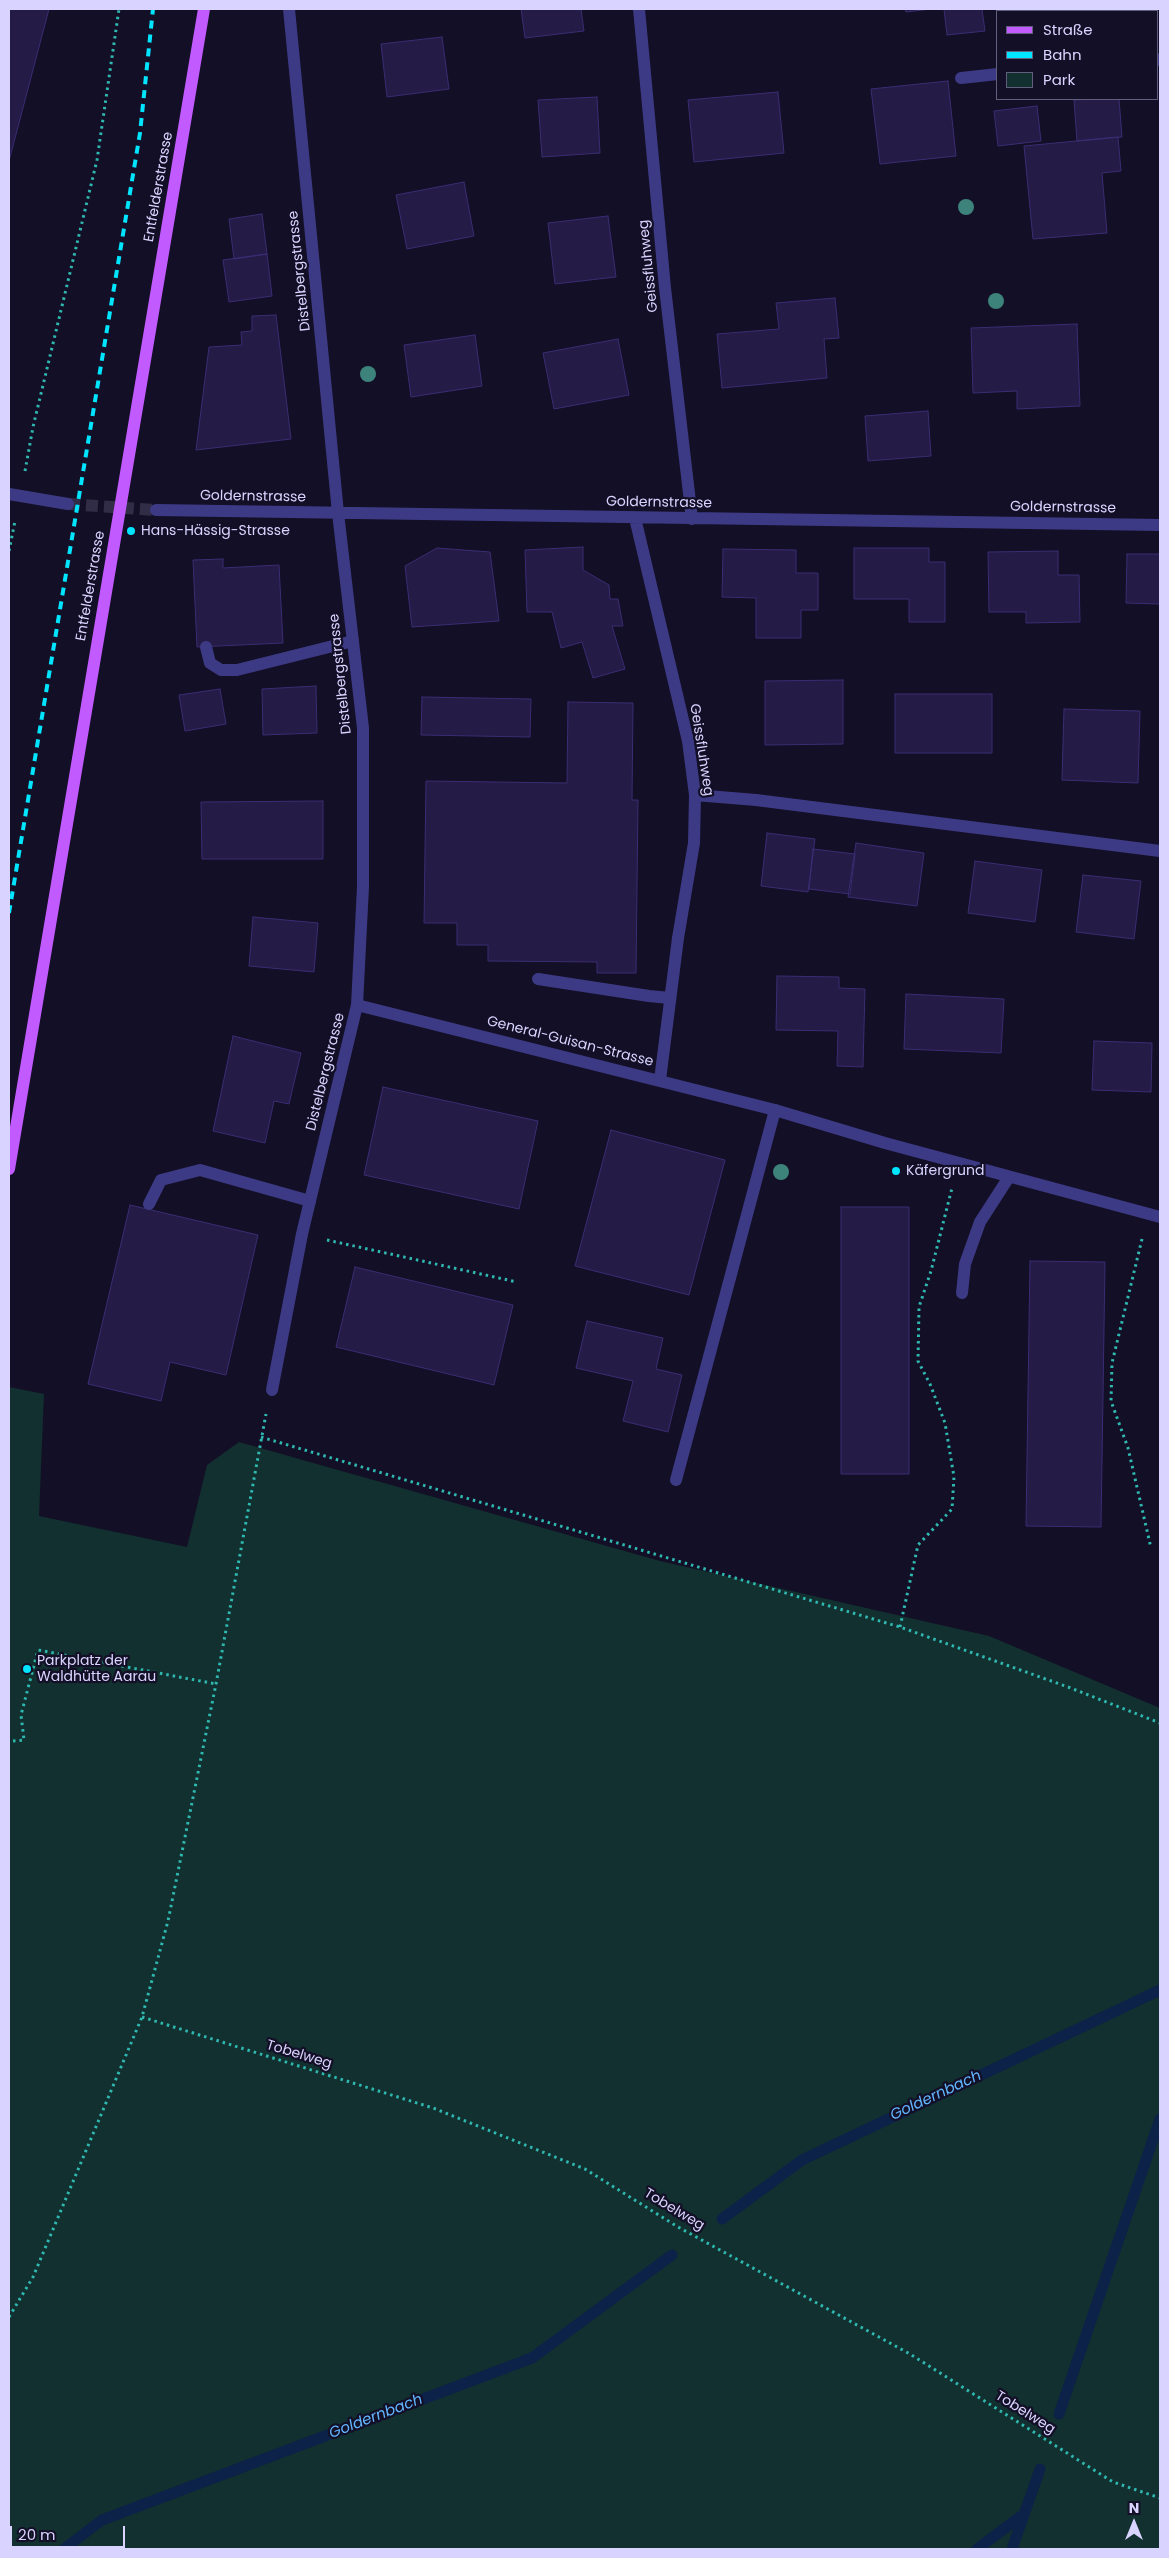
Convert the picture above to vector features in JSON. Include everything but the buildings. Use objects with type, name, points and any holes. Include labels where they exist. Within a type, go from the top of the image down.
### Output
[{"type":"main road","name":"Entfelderstrasse","points":[[9,1169],[204,9]]},
{"type":"street","name":"Distelbergstrasse","points":[[272,1390],[302,1234],[357,1005],[363,887],[363,728],[338,513],[289,9]]},
{"type":"street","name":"Geissfluhweg","points":[[638,9],[666,288],[692,519]]},
{"type":"street","points":[[961,78],[996,74]]},
{"type":"street","points":[[14,495],[68,504]]},
{"type":"street","name":"Goldernstrasse","points":[[156,510],[1160,525]]},
{"type":"street","name":"Geissfluhweg","points":[[635,518],[688,741],[695,795],[694,843],[678,938],[660,1080]]},
{"type":"street","points":[[206,647],[210,663],[221,670],[237,670],[353,641]]},
{"type":"street","points":[[695,795],[756,800],[1160,851]]},
{"type":"street","points":[[538,978],[670,998]]},
{"type":"street","name":"General-Guisan-Strasse","points":[[357,1005],[775,1110],[958,1163],[1154,1216]]},
{"type":"street","points":[[676,1480],[775,1110]]},
{"type":"street","points":[[149,1204],[161,1180],[200,1170],[310,1201]]},
{"type":"street","points":[[962,1293],[965,1264],[980,1222],[1009,1177]]},
{"type":"path","points":[[9,551],[14,495],[33,426],[97,160],[119,9]]},
{"type":"path","points":[[900,1627],[918,1545],[952,1509],[954,1477],[945,1423],[930,1384],[918,1361],[920,1307],[958,1163]]},
{"type":"path","points":[[1151,1548],[1128,1448],[1111,1401],[1112,1363],[1154,1216]]},
{"type":"path","points":[[302,1234],[517,1282]]},
{"type":"path","points":[[9,2317],[33,2277],[142,2017],[168,1921],[216,1684],[261,1437],[272,1390]]},
{"type":"path","points":[[261,1437],[900,1627],[1068,1687],[1160,1723]]},
{"type":"path","points":[[13,1741],[24,1740],[21,1715],[38,1650],[216,1684]]},
{"type":"path","name":"Tobelweg","points":[[142,2017],[433,2108],[585,2169],[678,2227],[910,2354],[1113,2482],[1160,2498]]},
{"type":"green space","points":[[9,1387],[44,1394],[39,1516],[187,1547],[207,1465],[239,1442],[660,1561],[989,1636],[1160,1708],[1160,2549],[9,2549]]},
{"type":"waterway","name":"Goldernbach","points":[[722,2219],[802,2160],[1160,1990]]},
{"type":"waterway","name":"Goldernbach","points":[[1059,2414],[1160,2119]]},
{"type":"waterway","name":"Goldernbach","points":[[64,2549],[102,2520],[532,2358],[672,2255]]},
{"type":"waterway","name":"Goldernbach","points":[[1012,2549],[1040,2469]]},
{"type":"waterway","name":"Goldernbach","points":[[977,2549],[1024,2514]]},
{"type":"tunnel","points":[[68,504],[156,510]]},
{"type":"railway","points":[[9,913],[140,133],[153,9]]},
{"type":"place","name":"Hans-Hässig-Strasse","points":[[131,531]]},
{"type":"place","name":"Käfergrund","points":[[896,1171]]},
{"type":"place","name":"Parkplatz der Waldhütte Aarau","points":[[27,1669]]}]
